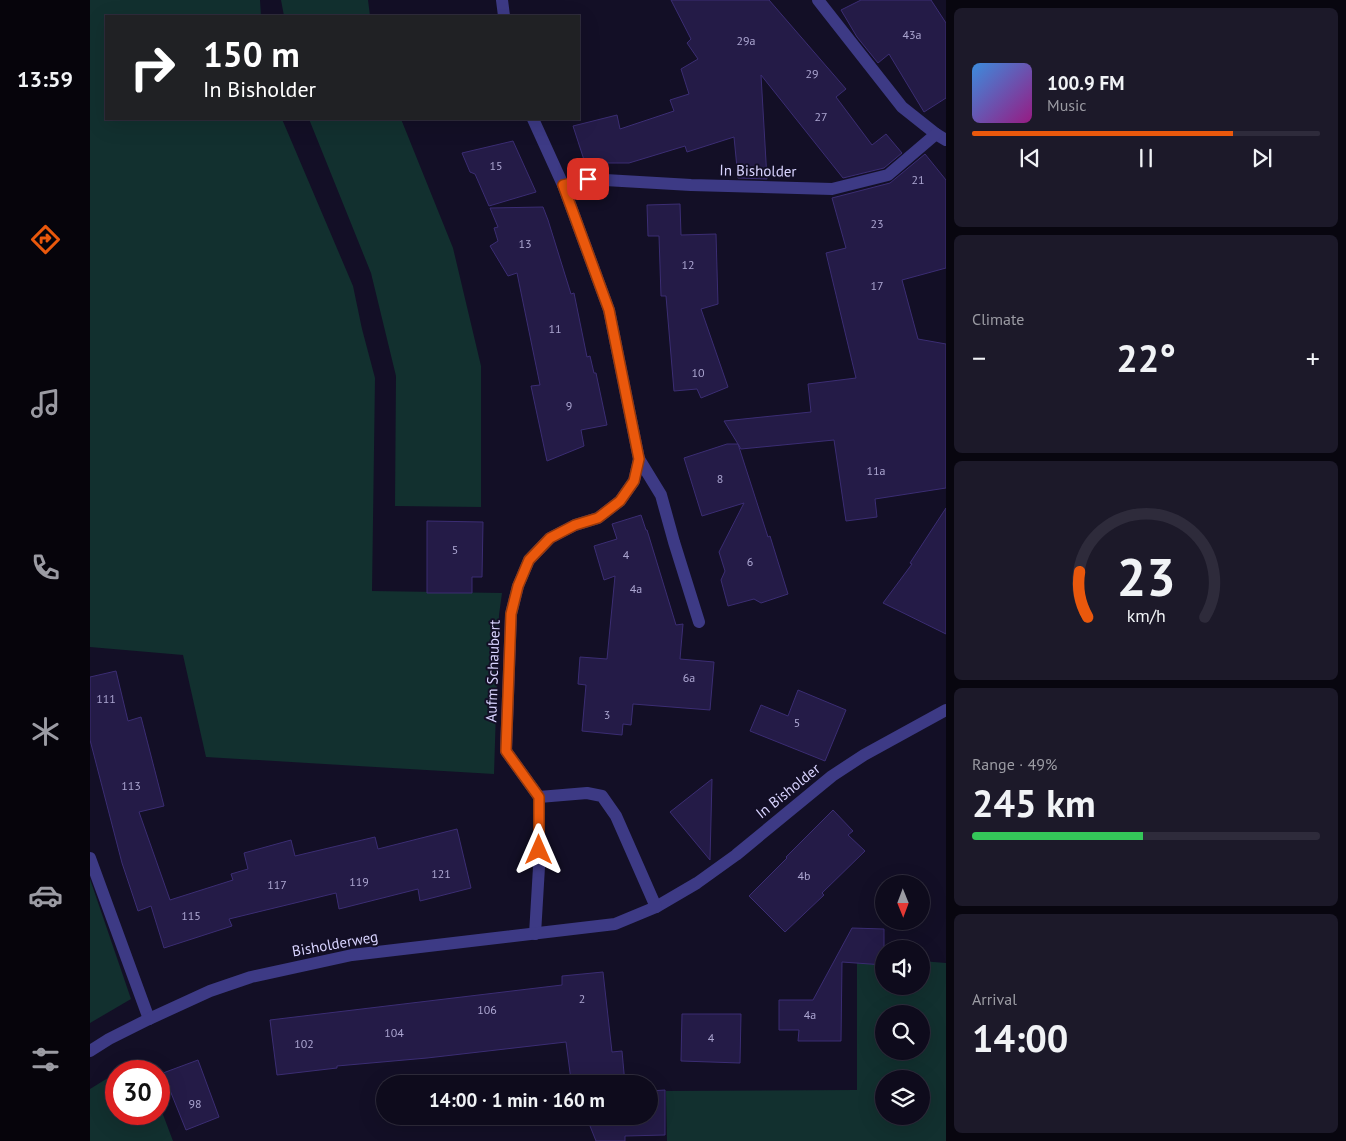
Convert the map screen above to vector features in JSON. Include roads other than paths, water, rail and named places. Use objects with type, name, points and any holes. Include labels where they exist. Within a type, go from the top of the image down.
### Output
[{"type":"street","points":[[502,0],[504,15]]},
{"type":"street","name":"In Bisholder","points":[[563,185],[588,179],[691,185],[832,189],[888,175],[941,137],[902,107],[818,0]]},
{"type":"street","name":"Aufm Schaubert","points":[[533,120],[563,185],[609,310],[639,459],[661,496],[699,622]]},
{"type":"street","name":"Aufm Schaubert","points":[[539,797],[506,751],[511,614],[518,586],[529,560],[550,538],[575,525],[598,518],[620,501],[634,481],[639,459]]},
{"type":"street","name":"In Bisholder","points":[[535,934],[615,924],[656,907],[697,883],[736,855],[832,776],[864,755],[946,710]]},
{"type":"street","points":[[535,934],[539,867],[539,797],[587,792],[602,796],[616,816],[656,907]]},
{"type":"street","points":[[90,858],[149,1019]]},
{"type":"street","name":"Bisholderweg","points":[[90,1051],[149,1019],[210,992],[251,977],[352,955],[535,934]]}]
